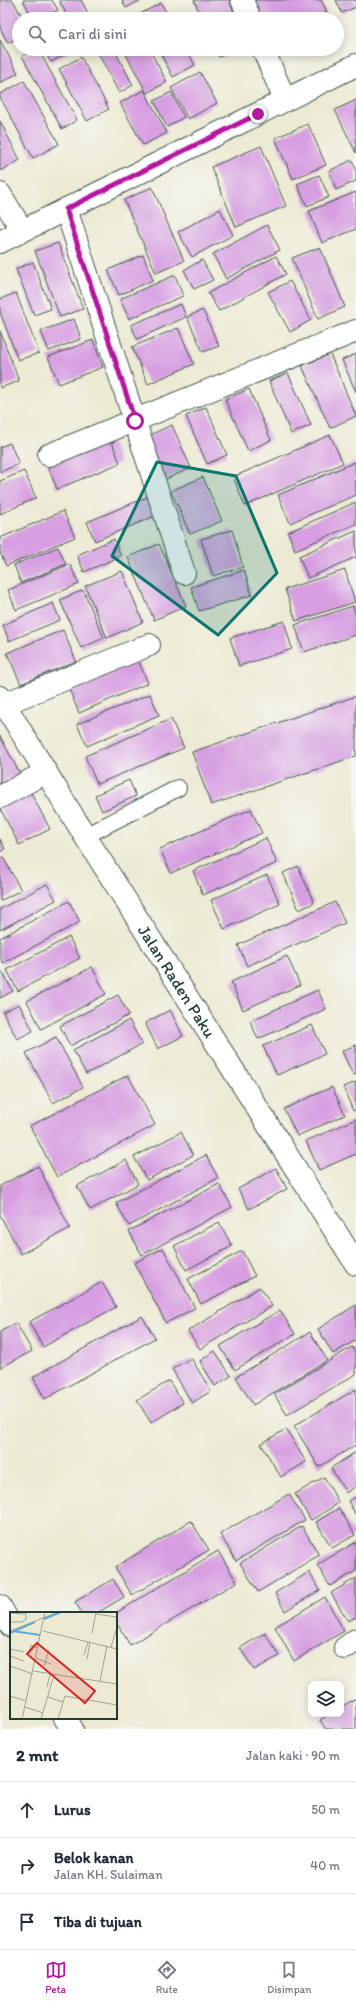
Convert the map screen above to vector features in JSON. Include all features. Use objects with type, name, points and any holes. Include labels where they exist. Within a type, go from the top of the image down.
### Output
[{"type":"street","points":[[242,0],[247,12]]},
{"type":"street","points":[[266,56],[285,100]]},
{"type":"street","points":[[0,242],[356,65]]},
{"type":"street","points":[[0,194],[22,230]]},
{"type":"street","points":[[66,209],[184,573]]},
{"type":"street","points":[[49,454],[135,421],[356,331]]},
{"type":"street","points":[[2,700],[149,645]]},
{"type":"street","name":"Jalan Raden Paku","points":[[2,700],[85,836],[356,1264]]},
{"type":"street","points":[[0,797],[46,772]]},
{"type":"street","points":[[0,1606],[10,1624]]},
{"type":"street","points":[[66,1719],[72,1729]]},
{"type":"lane","points":[[85,836],[178,788]]},
{"type":"highlighted area","points":[[157,462],[236,476],[277,573],[218,635],[112,556]]},
{"type":"building","points":[[0,0],[13,0],[19,12],[12,12],[12,41],[8,43],[0,28]]},
{"type":"building","points":[[23,0],[52,0],[58,10],[54,12],[29,12]]},
{"type":"building","points":[[59,0],[81,0],[87,12],[65,12]]},
{"type":"building","points":[[122,0],[141,0],[126,8]]},
{"type":"building","points":[[194,0],[229,0],[234,12],[199,12]]},
{"type":"building","points":[[250,0],[321,0],[327,12],[256,12]]},
{"type":"building","points":[[336,0],[356,0],[356,7],[342,12]]},
{"type":"building","points":[[161,3],[166,12],[144,12]]},
{"type":"building","points":[[0,40],[18,73],[0,83]]},
{"type":"building","points":[[22,56],[42,56],[77,120],[62,129]]},
{"type":"building","points":[[47,56],[62,56],[51,62]]},
{"type":"building","points":[[100,56],[118,56],[133,85],[119,93]]},
{"type":"building","points":[[127,56],[153,56],[167,82],[147,93]]},
{"type":"building","points":[[162,56],[190,56],[195,65],[173,77]]},
{"type":"building","points":[[81,57],[109,109],[87,121],[59,69]]},
{"type":"building","points":[[200,72],[217,103],[188,119],[171,88]]},
{"type":"building","points":[[24,81],[59,144],[33,158],[0,97],[0,94]]},
{"type":"building","points":[[144,90],[167,133],[143,145],[120,103]]},
{"type":"building","points":[[171,92],[184,117],[167,127],[154,101]]},
{"type":"building","points":[[356,100],[356,153],[335,110]]},
{"type":"building","points":[[0,121],[20,160],[0,171]]},
{"type":"building","points":[[308,124],[326,165],[293,179],[275,138]]},
{"type":"building","points":[[261,146],[286,206],[236,227],[211,167]]},
{"type":"building","points":[[352,160],[356,169],[356,181],[336,190],[329,171]]},
{"type":"building","points":[[319,175],[329,197],[307,206],[297,184]]},
{"type":"building","points":[[152,187],[184,261],[156,273],[124,200]]},
{"type":"building","points":[[356,192],[356,229],[322,243],[309,211]]},
{"type":"building","points":[[220,209],[233,235],[192,257],[178,232]]},
{"type":"building","points":[[267,225],[280,250],[226,279],[213,254]]},
{"type":"building","points":[[58,243],[83,309],[60,317],[35,251]]},
{"type":"building","points":[[320,247],[345,307],[318,319],[292,258]]},
{"type":"building","points":[[143,255],[153,280],[119,295],[108,270]]},
{"type":"building","points":[[276,256],[286,274],[219,311],[208,293]]},
{"type":"building","points":[[202,260],[213,280],[194,289],[184,270]]},
{"type":"building","points":[[33,262],[51,309],[34,315],[16,269]]},
{"type":"building","points":[[175,275],[183,296],[129,319],[120,299]]},
{"type":"building","points":[[290,281],[311,320],[290,332],[268,292]]},
{"type":"building","points":[[16,293],[39,353],[18,360],[0,312],[0,299]]},
{"type":"building","points":[[181,304],[186,317],[137,339],[131,325]]},
{"type":"building","points":[[203,310],[219,346],[203,352],[187,317]]},
{"type":"building","points":[[74,319],[81,339],[49,351],[41,331]]},
{"type":"building","points":[[178,328],[194,364],[148,384],[132,347]]},
{"type":"building","points":[[0,331],[19,381],[0,388]]},
{"type":"building","points":[[93,340],[103,367],[59,384],[48,357]]},
{"type":"building","points":[[330,354],[356,416],[330,428],[302,366]]},
{"type":"building","points":[[356,354],[356,392],[342,360]]},
{"type":"building","points":[[288,373],[311,425],[291,434],[269,381]]},
{"type":"building","points":[[249,389],[271,440],[248,451],[225,399]]},
{"type":"building","points":[[206,407],[227,455],[207,464],[186,416]]},
{"type":"building","points":[[172,425],[191,468],[164,480],[145,437]]},
{"type":"building","points":[[109,435],[120,463],[57,489],[46,462]]},
{"type":"building","points":[[330,435],[343,463],[245,506],[233,477]]},
{"type":"building","points":[[10,443],[19,464],[0,472],[0,447]]},
{"type":"building","points":[[355,462],[356,495],[290,523],[278,495]]},
{"type":"building","points":[[24,471],[36,498],[0,514],[0,481]]},
{"type":"building","points":[[203,477],[222,521],[190,534],[171,491]]},
{"type":"building","points":[[147,497],[155,516],[95,541],[87,522]]},
{"type":"building","points":[[356,502],[356,524],[295,550],[288,532]]},
{"type":"building","points":[[63,511],[75,537],[6,566],[0,552],[0,538]]},
{"type":"building","points":[[232,530],[243,567],[213,576],[201,539]]},
{"type":"building","points":[[356,531],[356,557],[308,578],[299,556]]},
{"type":"building","points":[[114,539],[121,556],[84,572],[77,555]]},
{"type":"building","points":[[159,544],[186,606],[154,620],[128,557]]},
{"type":"building","points":[[58,547],[66,564],[21,583],[14,565]]},
{"type":"building","points":[[70,564],[79,584],[16,610],[8,590]]},
{"type":"building","points":[[244,570],[252,595],[199,611],[191,587]]},
{"type":"building","points":[[345,570],[355,602],[296,621],[285,589]]},
{"type":"building","points":[[122,571],[143,622],[107,638],[85,586]]},
{"type":"building","points":[[83,590],[104,638],[81,648],[60,600]]},
{"type":"building","points":[[53,603],[60,620],[9,641],[3,625]]},
{"type":"building","points":[[353,606],[356,616],[356,635],[304,652],[295,625]]},
{"type":"building","points":[[284,621],[292,649],[239,666],[230,638]]},
{"type":"building","points":[[63,630],[76,661],[21,684],[7,653]]},
{"type":"building","points":[[138,660],[148,683],[79,713],[69,689]]},
{"type":"building","points":[[150,694],[159,715],[87,746],[77,724]]},
{"type":"building","points":[[356,696],[356,756],[211,805],[192,752]]},
{"type":"building","points":[[171,719],[184,748],[97,784],[85,756]]},
{"type":"building","points":[[0,736],[20,774],[0,784]]},
{"type":"building","points":[[129,780],[136,796],[102,811],[95,795]]},
{"type":"building","points":[[30,791],[50,829],[19,845],[0,808]]},
{"type":"building","points":[[251,809],[262,833],[171,873],[160,849]]},
{"type":"building","points":[[266,838],[277,863],[203,895],[193,871]]},
{"type":"building","points":[[0,839],[5,849],[0,852]]},
{"type":"building","points":[[3,857],[21,890],[0,901],[0,859]]},
{"type":"building","points":[[298,866],[314,903],[299,910],[283,873]]},
{"type":"building","points":[[267,875],[280,904],[224,929],[211,900]]},
{"type":"building","points":[[47,884],[56,900],[0,930],[0,909]]},
{"type":"building","points":[[69,901],[80,922],[3,963],[0,958],[0,938]]},
{"type":"building","points":[[335,902],[345,923],[247,966],[238,945]]},
{"type":"building","points":[[69,937],[80,958],[18,991],[7,970]]},
{"type":"building","points":[[287,956],[300,985],[243,1010],[231,982]]},
{"type":"building","points":[[92,967],[106,994],[41,1029],[27,1001]]},
{"type":"building","points":[[1,970],[13,991],[0,998],[0,971]]},
{"type":"building","points":[[318,990],[326,1009],[258,1039],[250,1021]]},
{"type":"building","points":[[118,995],[129,1015],[70,1046],[60,1026]]},
{"type":"building","points":[[19,1004],[33,1031],[17,1039],[3,1012]]},
{"type":"building","points":[[170,1010],[183,1036],[158,1049],[145,1023]]},
{"type":"building","points":[[129,1020],[142,1044],[86,1074],[73,1050]]},
{"type":"building","points":[[312,1025],[325,1054],[277,1075],[263,1046]]},
{"type":"building","points":[[56,1037],[83,1087],[53,1103],[26,1053]]},
{"type":"building","points":[[356,1045],[356,1074],[353,1075],[342,1051]]},
{"type":"building","points":[[128,1075],[155,1125],[57,1177],[30,1126]]},
{"type":"building","points":[[356,1082],[356,1110],[353,1111],[343,1087]]},
{"type":"building","points":[[332,1087],[345,1115],[297,1136],[284,1109]]},
{"type":"building","points":[[356,1119],[356,1154],[319,1170],[306,1141]]},
{"type":"building","points":[[181,1132],[193,1155],[147,1180],[134,1157]]},
{"type":"building","points":[[206,1155],[218,1178],[129,1226],[116,1203]]},
{"type":"building","points":[[126,1160],[138,1184],[90,1210],[77,1186]]},
{"type":"building","points":[[38,1166],[70,1228],[21,1254],[0,1215],[0,1186]]},
{"type":"building","points":[[276,1168],[287,1189],[249,1209],[238,1189]]},
{"type":"building","points":[[219,1184],[232,1207],[142,1255],[129,1231]]},
{"type":"building","points":[[219,1222],[232,1246],[186,1270],[174,1246]]},
{"type":"building","points":[[163,1248],[195,1308],[166,1323],[134,1263]]},
{"type":"building","points":[[242,1251],[255,1276],[201,1304],[188,1279]]},
{"type":"building","points":[[102,1282],[116,1307],[43,1347],[29,1322]]},
{"type":"building","points":[[260,1287],[272,1306],[200,1349],[188,1331]]},
{"type":"building","points":[[356,1305],[356,1340],[333,1354],[318,1329]]},
{"type":"building","points":[[280,1310],[295,1334],[235,1370],[220,1346]]},
{"type":"building","points":[[142,1316],[155,1338],[45,1399],[33,1377]]},
{"type":"building","points":[[16,1323],[32,1351],[0,1368],[0,1332]]},
{"type":"building","points":[[310,1332],[327,1360],[253,1405],[236,1377]]},
{"type":"building","points":[[352,1347],[356,1355],[356,1374],[287,1415],[274,1394]]},
{"type":"building","points":[[215,1351],[231,1376],[215,1386],[200,1361]]},
{"type":"building","points":[[191,1358],[211,1391],[192,1403],[172,1369]]},
{"type":"building","points":[[169,1381],[183,1403],[151,1423],[137,1400]]},
{"type":"building","points":[[356,1389],[356,1445],[319,1467],[294,1426]]},
{"type":"building","points":[[286,1429],[306,1462],[281,1477],[261,1444]]},
{"type":"building","points":[[356,1452],[356,1486],[346,1493],[331,1468]]},
{"type":"building","points":[[324,1477],[339,1503],[311,1520],[295,1494]]},
{"type":"building","points":[[289,1494],[305,1520],[236,1561],[220,1534]]},
{"type":"building","points":[[356,1497],[356,1515],[348,1501]]},
{"type":"building","points":[[339,1508],[355,1535],[332,1548],[316,1522]]},
{"type":"building","points":[[191,1521],[209,1550],[132,1595],[115,1567]]},
{"type":"building","points":[[302,1526],[319,1555],[258,1592],[240,1563]]},
{"type":"building","points":[[356,1542],[356,1571],[330,1586],[317,1565]]},
{"type":"building","points":[[218,1551],[237,1582],[130,1645],[117,1624],[117,1612]]},
{"type":"building","points":[[309,1572],[320,1590],[285,1611],[275,1593]]},
{"type":"building","points":[[356,1578],[356,1617],[348,1621],[331,1593]]},
{"type":"building","points":[[113,1579],[124,1597],[99,1612],[81,1612],[75,1602]]},
{"type":"building","points":[[325,1597],[344,1631],[294,1661],[275,1627]]},
{"type":"building","points":[[265,1633],[279,1656],[254,1670],[240,1648]]},
{"type":"building","points":[[356,1698],[356,1729],[326,1729],[320,1720],[325,1717],[344,1717],[344,1705]]},
{"type":"route","points":[[135,421],[66,209],[258,114]]}]
